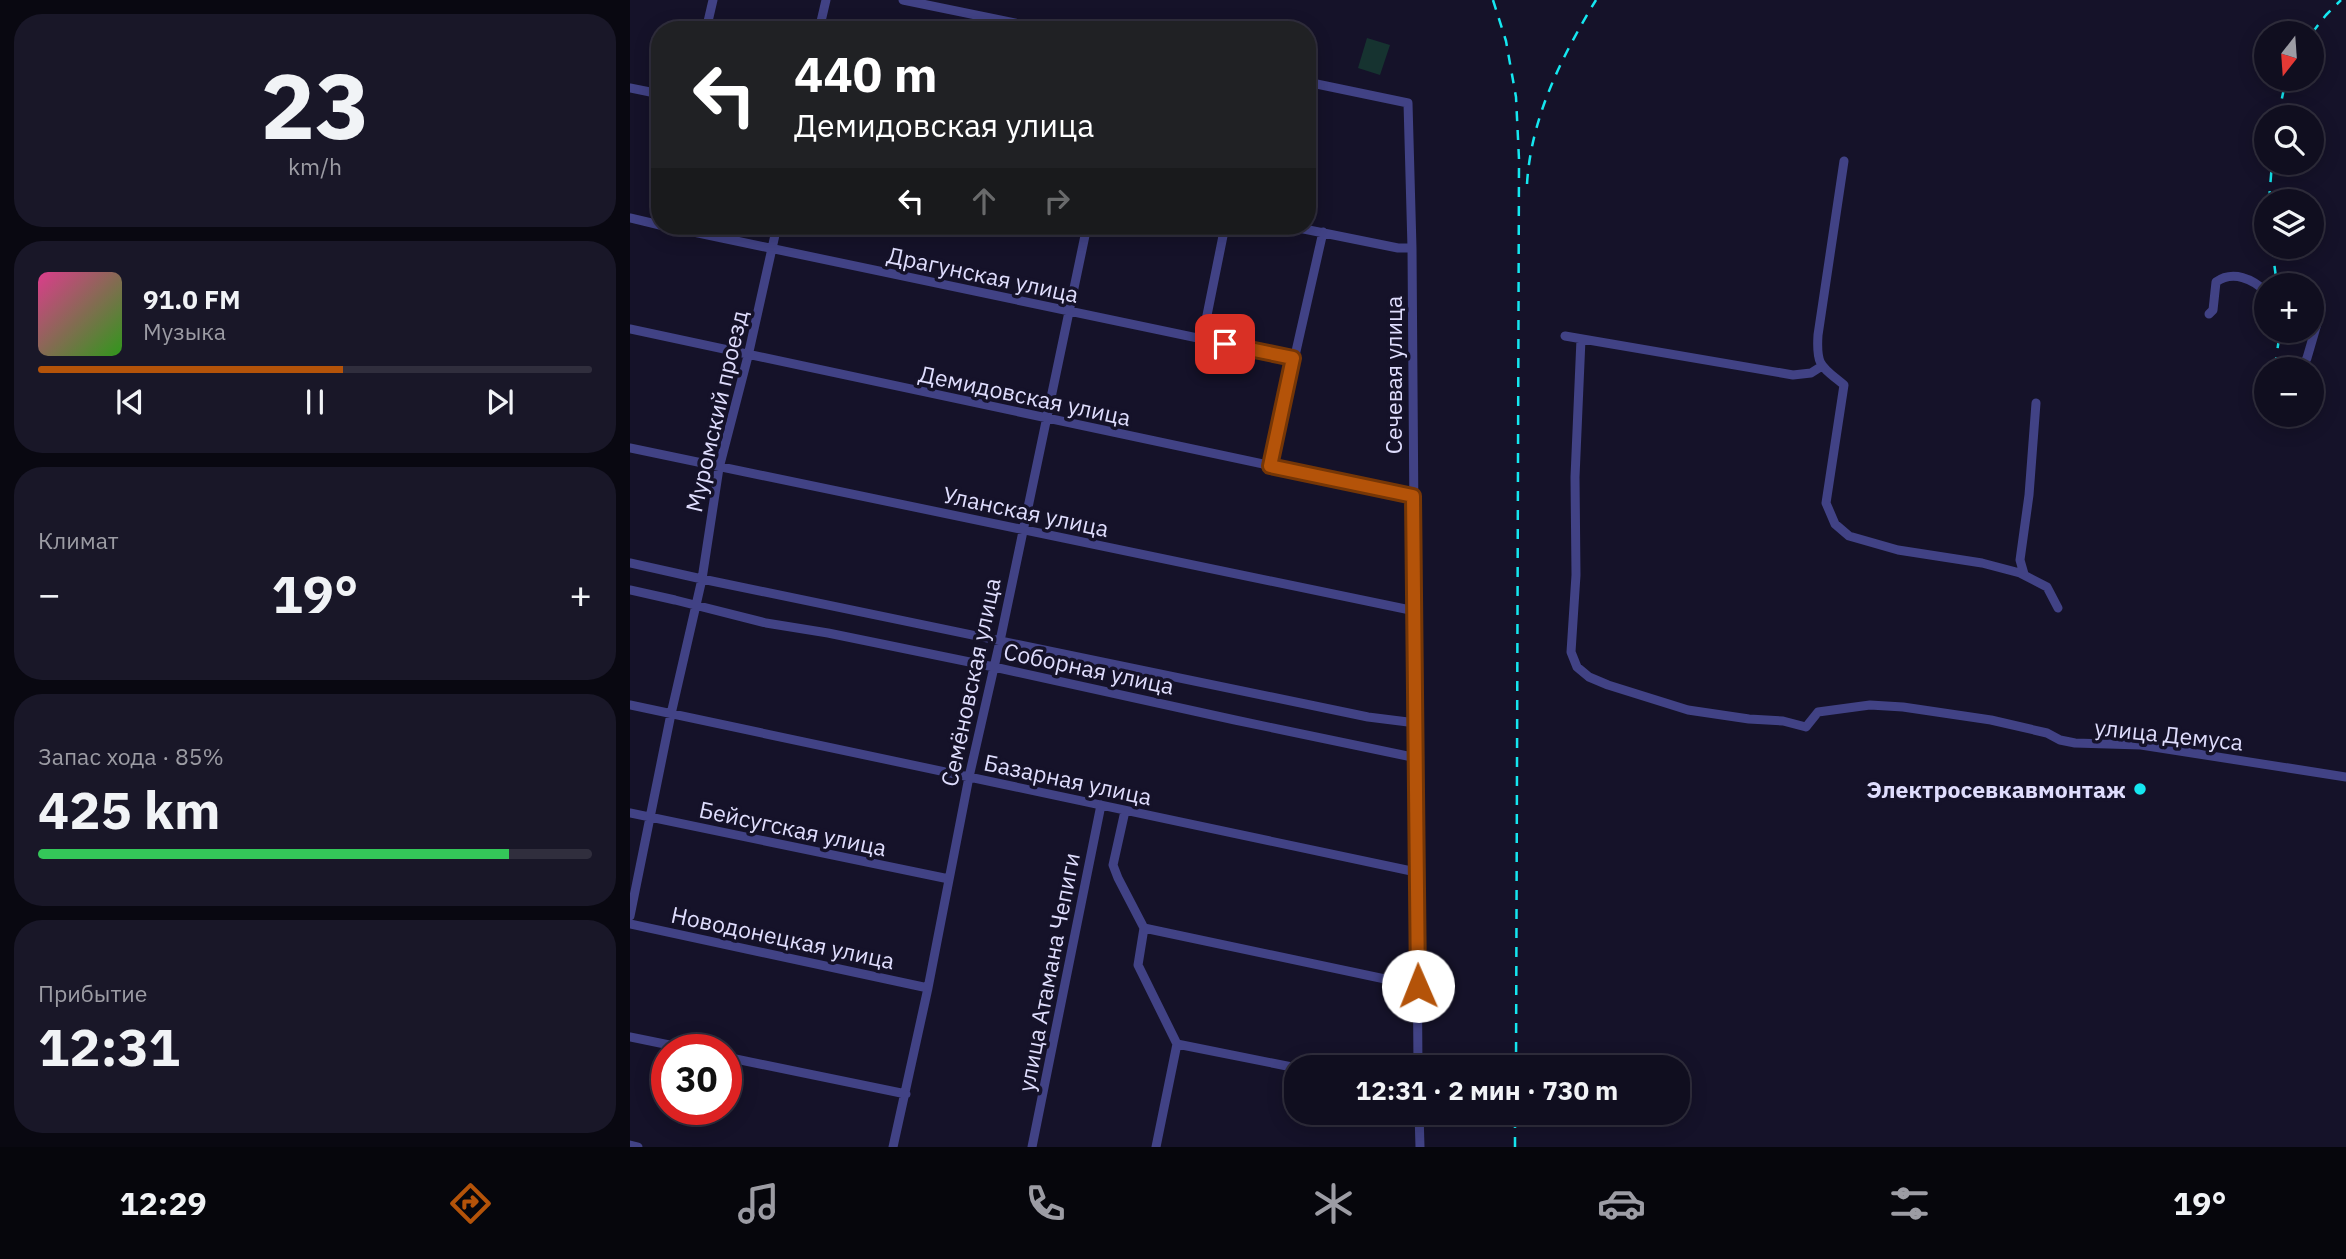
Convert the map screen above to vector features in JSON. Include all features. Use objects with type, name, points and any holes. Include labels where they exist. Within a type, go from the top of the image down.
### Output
[{"type":"street","points":[[708,21],[713,0]]},
{"type":"street","points":[[821,21],[825,0]]},
{"type":"street","points":[[903,0],[1005,21]]},
{"type":"street","name":"Сечевая улица","points":[[1316,84],[1408,103],[1412,248],[1419,1055]]},
{"type":"street","points":[[630,88],[651,92]]},
{"type":"street","points":[[1844,161],[1817,357],[1822,366],[1844,385],[1826,503],[1835,524],[1849,536],[1898,550],[1970,561],[2024,574],[2047,587],[2058,608]]},
{"type":"street","name":"Драгунская улица","points":[[630,218],[651,223]]},
{"type":"street","points":[[1316,231],[1398,248],[1412,248]]},
{"type":"street","points":[[1270,466],[1323,232]]},
{"type":"street","name":"Драгунская улица","points":[[706,235],[1293,358]]},
{"type":"street","name":"Муромский проезд","points":[[630,916],[671,714],[702,579],[719,468],[775,235]]},
{"type":"street","name":"Семёновская улица","points":[[893,1147],[1085,235]]},
{"type":"street","points":[[1202,340],[1223,235]]},
{"type":"street","points":[[2209,314],[2213,310],[2216,282],[2223,277],[2242,278],[2254,283]]},
{"type":"street","name":"Демидовская улица","points":[[630,329],[1413,496]]},
{"type":"street","points":[[1565,336],[1793,375],[1811,373],[1822,366]]},
{"type":"street","name":"улица Демуса","points":[[1581,339],[1575,477],[1576,575],[1571,652],[1577,667],[1589,677],[1688,710],[1783,721],[1806,727],[1818,712],[1870,705],[1903,707],[1991,720],[2047,733],[2060,740],[2075,743],[2141,745],[2346,777]]},
{"type":"street","points":[[2024,574],[2020,559],[2029,495],[2036,403]]},
{"type":"street","name":"Уланская улица","points":[[630,448],[1415,611]]},
{"type":"street","points":[[630,563],[1368,717],[1416,723]]},
{"type":"street","name":"Соборная улица","points":[[630,590],[766,623],[994,667],[1417,758]]},
{"type":"street","name":"Базарная улица","points":[[630,705],[1416,872]]},
{"type":"street","name":"улица Атамана Чепиги","points":[[1032,1147],[1101,805]]},
{"type":"street","points":[[1125,811],[1113,865],[1144,928],[1138,965],[1177,1044],[1156,1147]]},
{"type":"street","name":"Бейсугская улица","points":[[630,813],[949,880]]},
{"type":"street","name":"Новодонецкая улица","points":[[630,924],[928,988]]},
{"type":"street","points":[[1144,928],[1418,986]]},
{"type":"street","points":[[630,1037],[651,1041]]},
{"type":"street","points":[[1177,1044],[1284,1065]]},
{"type":"street","points":[[742,1060],[906,1094]]},
{"type":"street","points":[[1419,1125],[1420,1147]]},
{"type":"street","points":[[630,1145],[639,1147]]},
{"type":"green space","points":[[1367,38],[1390,45],[1380,75],[1358,68]]},
{"type":"railway","points":[[1493,0],[1506,41],[1516,97],[1519,159],[1516,1055]]},
{"type":"railway","points":[[1527,184],[1535,135],[1550,88],[1571,43],[1596,0]]},
{"type":"railway","points":[[2321,21],[2341,0]]},
{"type":"railway","points":[[2281,105],[2283,91]]},
{"type":"railway","points":[[2270,189],[2271,175]]},
{"type":"railway","points":[[2274,259],[2275,273]]},
{"type":"railway","points":[[2276,357],[2278,343]]},
{"type":"railway","points":[[1515,1125],[1515,1147]]},
{"type":"place","name":"Электросевкавмонтаж","points":[[2140,789]]},
{"type":"route","points":[[1225,344],[1293,358],[1270,466],[1413,496],[1418,986]]}]
